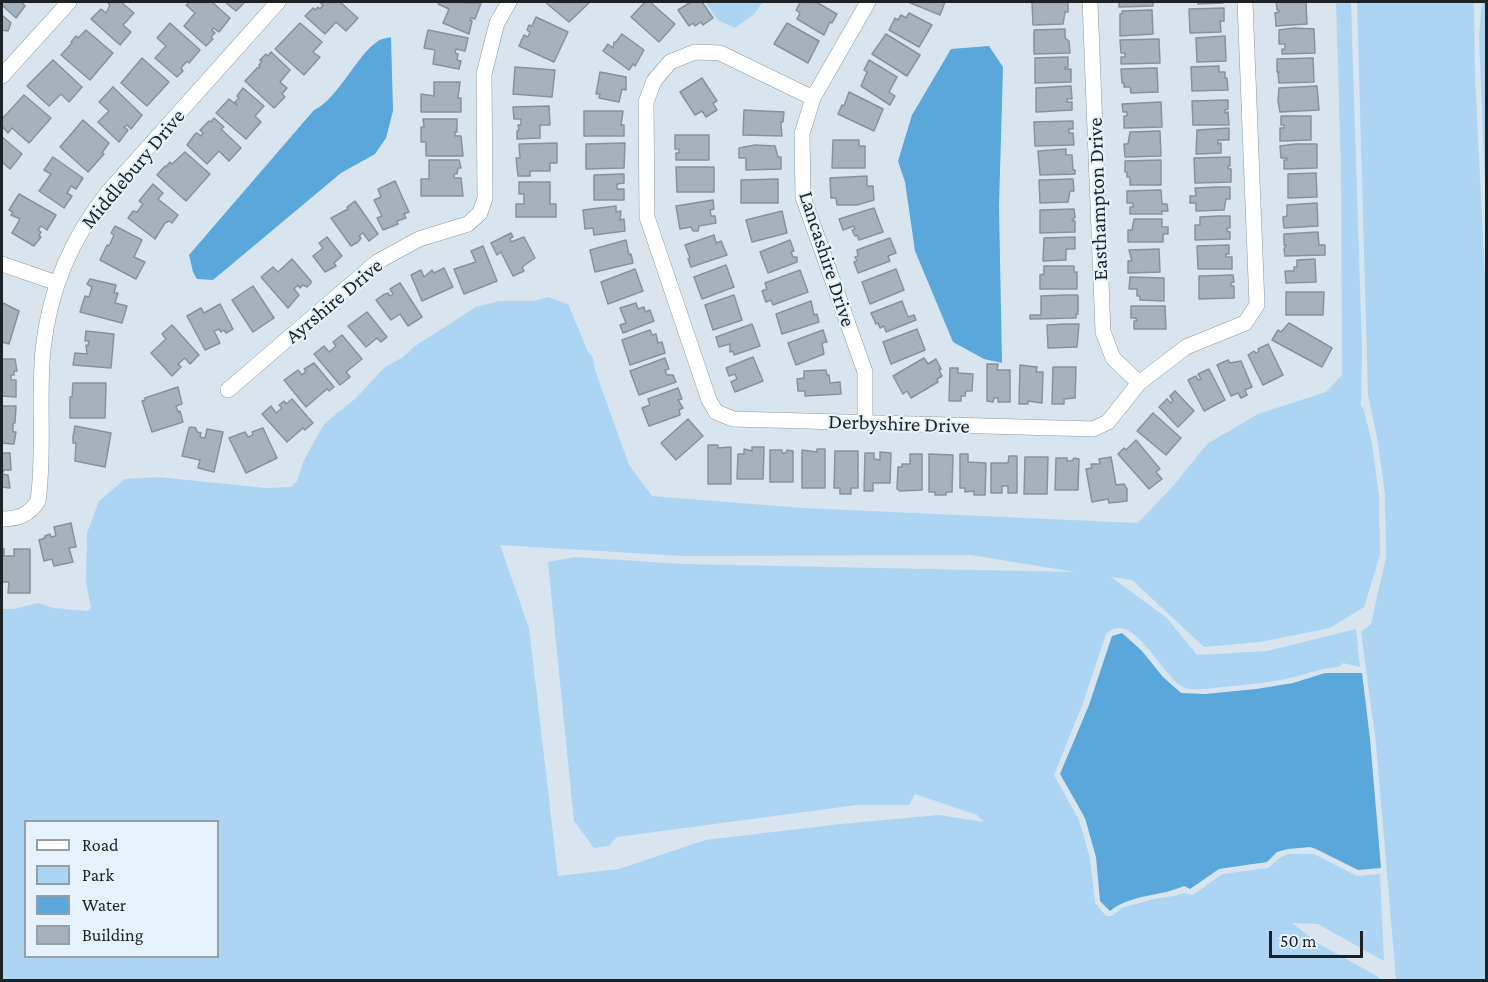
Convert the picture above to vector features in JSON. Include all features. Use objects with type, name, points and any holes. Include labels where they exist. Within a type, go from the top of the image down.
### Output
[{"type":"street","points":[[2,76],[69,2]]},
{"type":"street","name":"Middlebury Drive","points":[[2,519],[22,517],[33,510],[38,501],[43,351],[48,316],[57,283],[79,233],[98,205],[278,2]]},
{"type":"street","name":"Ayrshire Drive","points":[[228,390],[377,262],[419,238],[468,224],[480,213],[485,198],[484,74],[497,23],[509,2]]},
{"type":"street","name":"Lancashire Drive","points":[[865,423],[865,372],[803,197],[802,134],[813,98],[868,2]]},
{"type":"street","name":"Easthampton Drive","points":[[1090,2],[1103,332],[1113,358],[1138,383]]},
{"type":"street","name":"Derbyshire Drive","points":[[813,98],[720,53],[695,52],[670,62],[654,81],[646,102],[647,217],[709,400],[716,412],[733,419],[1093,429],[1108,422],[1138,383],[1186,347],[1245,323],[1257,305],[1245,2]]},
{"type":"street","points":[[2,264],[57,283]]},
{"type":"green space","points":[[705,2],[763,2],[753,15],[735,28],[718,20]]},
{"type":"green space","points":[[1336,2],[1351,2],[1362,348],[1361,405],[1372,443],[1379,495],[1380,555],[1364,607],[1330,628],[1260,642],[1204,647],[1132,580],[1111,577],[1167,618],[1197,655],[1267,651],[1356,629],[1360,667],[1343,663],[1339,667],[1273,681],[1189,689],[1176,682],[1137,637],[1127,630],[1116,628],[1106,634],[1083,703],[1054,775],[1079,820],[1090,858],[1095,903],[1106,916],[1112,916],[1122,908],[1154,899],[1184,893],[1193,895],[1222,874],[1268,868],[1281,857],[1289,854],[1314,854],[1357,876],[1380,874],[1384,961],[1318,924],[1292,923],[1319,944],[1381,980],[2,980],[2,609],[14,609],[38,603],[53,608],[88,611],[91,608],[86,583],[87,533],[99,501],[125,479],[158,477],[266,488],[291,487],[297,481],[303,462],[324,424],[356,398],[384,368],[476,307],[499,301],[534,301],[548,297],[568,304],[588,352],[593,358],[595,370],[629,465],[652,496],[803,508],[1138,523],[1173,486],[1207,444],[1258,414],[1326,392],[1342,375],[1341,169]],"holes":[[[500,545],[682,556],[971,555],[1075,572],[683,564],[575,557],[548,562],[574,821],[594,848],[608,846],[617,837],[857,805],[909,805],[915,794],[977,815],[984,822],[939,815],[705,840],[619,869],[558,876],[529,628]]]},
{"type":"green space","points":[[1357,2],[1474,2],[1475,75],[1486,300],[1486,980],[1396,980],[1376,744],[1361,632],[1371,624],[1386,557],[1385,495],[1378,443],[1368,395]]},
{"type":"green space","points":[[1482,2],[1486,2],[1486,212],[1479,36]]},
{"type":"water","points":[[391,37],[393,111],[386,138],[375,154],[341,173],[213,280],[197,279],[189,255],[314,110],[323,105],[339,88],[370,48],[379,40]]},
{"type":"water","points":[[989,46],[1003,67],[999,206],[1002,363],[984,359],[953,342],[915,251],[905,182],[898,161],[912,115],[951,49]]},
{"type":"water","points":[[1122,633],[1181,693],[1205,694],[1256,689],[1293,683],[1325,673],[1362,673],[1381,868],[1358,870],[1310,847],[1288,849],[1277,852],[1267,862],[1219,869],[1190,889],[1184,886],[1127,901],[1110,911],[1100,901],[1096,857],[1085,818],[1060,774],[1089,705],[1112,636]]},
{"type":"building","points":[[2,2],[23,2],[25,6],[16,18],[2,5]]},
{"type":"building","points":[[107,2],[121,2],[134,13],[123,25],[131,32],[120,45],[91,19],[101,9],[106,13],[110,5]]},
{"type":"building","points":[[190,2],[212,2],[230,18],[219,32],[213,28],[215,33],[211,37],[213,39],[206,46],[184,26],[195,13],[186,5]]},
{"type":"building","points":[[225,2],[245,2],[236,11]]},
{"type":"building","points":[[319,2],[340,2],[358,18],[346,31],[336,22],[325,34],[305,16],[313,8],[320,9],[323,5]]},
{"type":"building","points":[[439,2],[481,3],[475,19],[470,20],[472,21],[469,34],[443,23],[449,9],[438,4]]},
{"type":"building","points":[[545,2],[590,2],[569,22]]},
{"type":"building","points":[[645,2],[650,2],[675,24],[659,42],[631,17]]},
{"type":"building","points":[[691,2],[702,2],[713,18],[703,25],[701,22],[695,26],[693,23],[689,26],[678,10]]},
{"type":"building","points":[[798,2],[816,2],[837,14],[824,35],[797,19],[800,13],[796,10],[800,3]]},
{"type":"building","points":[[908,2],[945,2],[940,15]]},
{"type":"building","points":[[1032,2],[1068,2],[1068,12],[1065,12],[1063,24],[1033,25]]},
{"type":"building","points":[[1119,2],[1153,2],[1153,6],[1119,7]]},
{"type":"building","points":[[1198,2],[1223,2],[1223,3],[1198,4]]},
{"type":"building","points":[[1276,2],[1306,2],[1307,24],[1276,26],[1275,13],[1279,10],[1277,10]]},
{"type":"building","points":[[1224,8],[1224,21],[1220,21],[1221,32],[1190,33],[1189,9]]},
{"type":"building","points":[[1152,10],[1153,34],[1120,36],[1122,11]]},
{"type":"building","points":[[909,13],[932,25],[919,47],[889,30],[895,18],[898,20],[901,15],[906,18]]},
{"type":"building","points":[[2,15],[11,23],[8,31],[2,30]]},
{"type":"building","points":[[536,17],[568,32],[554,62],[519,46],[524,35],[528,37],[529,25],[532,26]]},
{"type":"building","points":[[170,23],[200,50],[189,63],[187,61],[181,68],[183,71],[177,77],[155,58],[166,46],[157,38]]},
{"type":"building","points":[[300,23],[322,42],[313,52],[320,57],[304,75],[275,49]]},
{"type":"building","points":[[787,23],[819,41],[808,63],[774,44]]},
{"type":"building","points":[[1065,29],[1065,38],[1069,41],[1070,53],[1034,54],[1034,30]]},
{"type":"building","points":[[1314,29],[1315,53],[1282,54],[1285,44],[1279,44],[1279,30]]},
{"type":"building","points":[[86,30],[113,53],[90,80],[61,55],[76,36],[78,38]]},
{"type":"building","points":[[428,30],[468,38],[465,51],[456,49],[457,60],[461,61],[459,69],[433,64],[435,50],[424,48]]},
{"type":"building","points":[[622,34],[644,50],[635,66],[633,64],[629,70],[603,51],[608,44],[613,48],[614,42]]},
{"type":"building","points":[[886,34],[920,55],[907,76],[872,54]]},
{"type":"building","points":[[1225,36],[1226,61],[1197,62],[1196,38]]},
{"type":"building","points":[[1159,39],[1160,63],[1121,64],[1121,57],[1125,57],[1125,53],[1121,53],[1120,40]]},
{"type":"building","points":[[271,52],[290,70],[280,82],[287,88],[282,94],[285,97],[274,108],[245,81],[260,67],[262,61],[260,60]]},
{"type":"building","points":[[1068,57],[1068,67],[1065,69],[1071,69],[1071,82],[1035,83],[1035,58]]},
{"type":"building","points":[[142,58],[169,82],[147,106],[121,83]]},
{"type":"building","points":[[1313,58],[1314,82],[1279,83],[1278,73],[1280,72],[1277,72],[1277,59]]},
{"type":"building","points":[[53,60],[82,87],[69,102],[61,94],[49,106],[27,86]]},
{"type":"building","points":[[869,60],[897,77],[889,92],[895,96],[890,105],[861,86],[867,72],[864,70]]},
{"type":"building","points":[[1219,66],[1219,72],[1225,72],[1228,90],[1192,91],[1191,67]]},
{"type":"building","points":[[515,67],[555,70],[552,97],[513,94]]},
{"type":"building","points":[[1157,68],[1158,92],[1131,93],[1130,87],[1124,87],[1122,83],[1121,69]]},
{"type":"building","points":[[600,72],[626,77],[626,90],[622,89],[619,102],[599,98],[600,94],[596,94]]},
{"type":"building","points":[[702,78],[717,101],[713,103],[717,110],[706,117],[702,111],[695,115],[680,92]]},
{"type":"building","points":[[434,82],[460,82],[458,98],[461,98],[461,112],[421,112],[421,94],[434,96]]},
{"type":"building","points":[[1071,86],[1072,99],[1067,99],[1067,102],[1072,102],[1072,110],[1036,112],[1036,88]]},
{"type":"building","points":[[1317,86],[1319,110],[1280,112],[1279,88]]},
{"type":"building","points":[[113,87],[142,115],[131,129],[127,125],[124,127],[128,130],[119,142],[98,122],[109,111],[99,102]]},
{"type":"building","points":[[243,88],[264,106],[255,116],[261,122],[246,139],[216,113],[229,99],[237,105],[235,102],[239,98],[237,96]]},
{"type":"building","points":[[849,92],[883,109],[874,131],[838,114]]},
{"type":"building","points":[[24,95],[51,118],[29,143],[12,128],[8,133],[2,126],[2,119]]},
{"type":"building","points":[[1228,100],[1228,109],[1225,113],[1228,112],[1229,125],[1193,125],[1192,101]]},
{"type":"building","points":[[1161,102],[1162,127],[1124,128],[1124,116],[1127,116],[1127,112],[1123,112],[1122,104]]},
{"type":"building","points":[[549,106],[550,125],[540,125],[540,138],[517,139],[521,119],[514,119],[513,107]]},
{"type":"building","points":[[744,110],[784,112],[783,122],[781,122],[782,136],[743,135]]},
{"type":"building","points":[[584,111],[623,111],[621,125],[624,125],[624,136],[584,136]]},
{"type":"building","points":[[1281,116],[1311,116],[1311,140],[1280,141],[1280,128],[1284,128],[1284,125],[1281,125]]},
{"type":"building","points":[[214,118],[224,127],[221,129],[241,148],[229,161],[219,151],[207,164],[187,145],[195,134],[201,136],[203,133],[200,130]]},
{"type":"building","points":[[423,119],[457,119],[455,136],[461,136],[463,156],[426,156],[426,142],[421,142]]},
{"type":"building","points":[[83,120],[109,143],[102,153],[104,154],[88,172],[60,147]]},
{"type":"building","points":[[1073,121],[1073,129],[1069,129],[1069,133],[1073,133],[1074,145],[1035,146],[1034,122]]},
{"type":"building","points":[[1229,128],[1229,140],[1218,140],[1218,144],[1221,143],[1221,153],[1196,154],[1197,130]]},
{"type":"building","points":[[1160,131],[1161,156],[1125,157],[1124,144],[1128,144],[1130,132]]},
{"type":"building","points":[[675,135],[709,135],[709,160],[676,160],[676,153],[679,153],[679,149],[675,149]]},
{"type":"building","points":[[2,137],[22,154],[10,169],[2,162]]},
{"type":"building","points":[[833,140],[859,140],[859,146],[865,146],[865,168],[832,168]]},
{"type":"building","points":[[557,143],[557,163],[550,163],[550,171],[530,171],[530,176],[518,176],[516,158],[520,158],[519,144]]},
{"type":"building","points":[[625,143],[624,168],[586,169],[586,144]]},
{"type":"building","points":[[1317,144],[1317,168],[1284,169],[1284,160],[1287,158],[1281,158],[1280,146]]},
{"type":"building","points":[[755,145],[775,146],[778,157],[781,157],[781,169],[746,170],[746,158],[739,158],[739,148]]},
{"type":"building","points":[[1066,149],[1066,155],[1072,155],[1075,174],[1040,175],[1038,151]]},
{"type":"building","points":[[185,152],[210,174],[186,201],[157,175],[165,166],[170,162],[172,164]]},
{"type":"building","points":[[53,157],[83,178],[76,189],[71,186],[67,193],[72,196],[64,208],[39,191],[51,174],[44,170]]},
{"type":"building","points":[[1230,157],[1228,169],[1231,169],[1231,182],[1195,183],[1194,158]]},
{"type":"building","points":[[429,160],[459,160],[461,168],[458,168],[454,178],[461,178],[463,196],[421,196],[421,179],[429,179]]},
{"type":"building","points":[[1161,160],[1161,185],[1130,185],[1130,177],[1127,177],[1127,172],[1125,172],[1125,161]]},
{"type":"building","points":[[676,167],[714,167],[714,192],[677,192]]},
{"type":"building","points":[[1316,173],[1317,197],[1288,198],[1288,174]]},
{"type":"building","points":[[624,174],[624,183],[617,184],[617,189],[624,189],[624,200],[594,200],[594,175]]},
{"type":"building","points":[[867,176],[867,186],[873,186],[874,200],[857,205],[837,205],[836,198],[831,198],[830,178]]},
{"type":"building","points":[[778,179],[778,203],[741,203],[741,180]]},
{"type":"building","points":[[1073,179],[1074,191],[1070,191],[1068,202],[1040,203],[1039,180]]},
{"type":"building","points":[[395,181],[409,212],[404,214],[406,218],[397,221],[398,224],[383,230],[377,218],[382,216],[374,200],[381,197],[378,189]]},
{"type":"building","points":[[519,182],[550,182],[550,204],[556,204],[556,217],[516,217],[516,204],[524,204],[524,194],[519,194]]},
{"type":"building","points":[[153,184],[163,193],[158,199],[178,215],[172,223],[169,221],[165,223],[155,239],[128,218],[143,204],[139,201]]},
{"type":"building","points":[[1230,187],[1230,199],[1226,199],[1224,210],[1196,211],[1196,203],[1190,203],[1190,196],[1196,196],[1195,188]]},
{"type":"building","points":[[1161,190],[1162,204],[1167,204],[1168,211],[1162,211],[1162,214],[1130,214],[1130,207],[1133,207],[1133,203],[1127,203],[1127,191]]},
{"type":"building","points":[[19,194],[56,215],[47,230],[41,226],[38,230],[41,232],[39,236],[41,237],[34,246],[12,233],[20,219],[11,215],[13,212],[9,210]]},
{"type":"building","points":[[713,200],[714,209],[710,210],[711,216],[715,216],[716,223],[699,226],[698,231],[693,231],[691,227],[680,229],[676,206]]},
{"type":"building","points":[[355,201],[378,234],[369,241],[363,233],[359,236],[361,238],[358,242],[351,246],[331,218],[348,209],[347,207]]},
{"type":"building","points":[[1317,203],[1318,226],[1284,228],[1283,217],[1287,216],[1287,205]]},
{"type":"building","points":[[616,206],[616,212],[621,211],[620,220],[624,219],[625,231],[594,235],[593,228],[585,229],[583,210]]},
{"type":"building","points":[[874,208],[883,232],[859,240],[852,230],[855,229],[854,226],[843,230],[839,219]]},
{"type":"building","points":[[1074,209],[1075,217],[1072,221],[1075,221],[1075,232],[1040,233],[1040,210]]},
{"type":"building","points":[[782,211],[787,233],[752,242],[746,220]]},
{"type":"building","points":[[1230,216],[1230,228],[1227,228],[1227,231],[1230,232],[1230,239],[1195,240],[1195,225],[1200,225],[1200,217]]},
{"type":"building","points":[[1134,219],[1162,219],[1162,227],[1168,227],[1168,234],[1163,234],[1163,242],[1128,242],[1128,230],[1132,230]]},
{"type":"building","points":[[115,226],[142,240],[134,257],[145,262],[136,279],[100,260],[114,235],[111,233]]},
{"type":"building","points":[[1318,232],[1319,245],[1325,245],[1325,255],[1285,256],[1284,234]]},
{"type":"building","points":[[511,233],[513,237],[510,238],[511,242],[524,237],[535,258],[522,267],[524,271],[513,276],[501,252],[497,255],[491,243]]},
{"type":"building","points":[[714,235],[716,243],[721,241],[727,255],[691,267],[685,245]]},
{"type":"building","points":[[327,237],[342,256],[334,263],[336,266],[325,272],[313,256],[323,248],[319,243]]},
{"type":"building","points":[[1075,237],[1075,249],[1066,249],[1066,260],[1043,261],[1044,238]]},
{"type":"building","points":[[890,238],[896,253],[888,256],[890,261],[858,273],[854,262],[857,261],[855,257],[858,256],[857,250]]},
{"type":"building","points":[[626,240],[633,263],[595,272],[590,250]]},
{"type":"building","points":[[790,240],[794,251],[791,252],[793,257],[797,257],[797,262],[768,273],[760,252]]},
{"type":"building","points":[[1229,245],[1229,254],[1226,254],[1226,257],[1232,257],[1232,269],[1198,269],[1197,246]]},
{"type":"building","points":[[483,246],[497,281],[464,294],[454,269],[476,262],[471,251]]},
{"type":"building","points":[[1159,249],[1160,272],[1128,273],[1128,261],[1132,261],[1129,250]]},
{"type":"building","points":[[292,259],[311,283],[307,287],[303,285],[300,288],[298,285],[294,289],[299,295],[288,308],[261,277],[273,267],[278,272]]},
{"type":"building","points":[[1315,259],[1316,282],[1286,283],[1285,271],[1294,271],[1294,267],[1297,267],[1297,260]]},
{"type":"building","points":[[726,265],[734,287],[702,299],[694,277]]},
{"type":"building","points":[[1044,266],[1074,266],[1074,272],[1077,272],[1077,289],[1040,289],[1040,275],[1044,274]]},
{"type":"building","points":[[444,268],[453,287],[422,301],[411,275],[421,270],[424,277],[432,270],[434,273]]},
{"type":"building","points":[[635,269],[643,291],[608,304],[601,282]]},
{"type":"building","points":[[896,269],[904,290],[870,304],[862,282]]},
{"type":"building","points":[[800,270],[808,292],[773,305],[771,300],[766,302],[762,291],[767,289],[765,283]]},
{"type":"building","points":[[1233,275],[1234,282],[1231,286],[1234,286],[1234,298],[1199,299],[1199,276]]},
{"type":"building","points":[[1130,277],[1164,278],[1164,301],[1140,300],[1140,296],[1137,296],[1137,289],[1129,289]]},
{"type":"building","points":[[90,279],[116,285],[114,293],[118,293],[115,303],[127,306],[122,323],[80,312],[85,296],[89,297],[92,287],[87,284]]},
{"type":"building","points":[[400,283],[422,317],[408,326],[400,314],[391,320],[376,300],[388,293],[390,296],[393,294],[390,289]]},
{"type":"building","points":[[253,286],[274,318],[253,332],[232,300]]},
{"type":"building","points":[[1286,292],[1324,292],[1323,315],[1286,315]]},
{"type":"building","points":[[734,295],[742,320],[713,330],[705,305]]},
{"type":"building","points":[[1078,295],[1076,318],[1030,319],[1030,315],[1041,315],[1041,296]]},
{"type":"building","points":[[811,301],[814,315],[817,314],[819,322],[782,334],[776,314]]},
{"type":"building","points":[[902,301],[908,317],[914,315],[916,320],[886,332],[884,326],[880,328],[878,323],[876,324],[871,313]]},
{"type":"building","points":[[3,303],[19,311],[9,344],[2,342]]},
{"type":"building","points":[[636,303],[638,309],[644,307],[645,312],[650,310],[654,321],[623,333],[620,325],[626,323],[620,308]]},
{"type":"building","points":[[220,304],[233,329],[226,333],[219,329],[214,331],[220,343],[205,350],[187,316],[201,308],[204,313]]},
{"type":"building","points":[[1131,306],[1165,306],[1166,329],[1134,329],[1134,321],[1137,321],[1136,318],[1131,318]]},
{"type":"building","points":[[367,312],[387,337],[381,342],[377,338],[366,347],[348,326]]},
{"type":"building","points":[[1289,323],[1332,348],[1322,367],[1272,340],[1278,330],[1281,332]]},
{"type":"building","points":[[752,324],[760,346],[734,355],[733,351],[730,352],[730,344],[719,347],[716,337]]},
{"type":"building","points":[[1079,324],[1077,347],[1048,348],[1047,325]]},
{"type":"building","points":[[172,325],[199,355],[190,364],[185,358],[178,364],[181,367],[172,376],[151,353],[166,339],[162,334]]},
{"type":"building","points":[[917,329],[925,350],[891,364],[883,342]]},
{"type":"building","points":[[650,330],[652,335],[656,334],[658,343],[662,342],[665,353],[630,365],[622,340]]},
{"type":"building","points":[[823,330],[827,342],[822,343],[824,354],[796,365],[788,343]]},
{"type":"building","points":[[86,331],[114,334],[111,368],[73,365],[75,353],[87,354],[86,345],[88,346],[89,341],[85,341]]},
{"type":"building","points":[[342,335],[362,359],[346,372],[350,377],[340,385],[314,354],[324,346],[329,352],[336,346],[333,342]]},
{"type":"building","points":[[1268,344],[1283,375],[1263,385],[1248,355],[1254,351],[1256,353],[1258,349]]},
{"type":"building","points":[[753,357],[763,381],[735,392],[731,382],[737,379],[735,374],[729,376],[726,368]]},
{"type":"building","points":[[665,358],[669,369],[665,370],[667,375],[673,375],[676,382],[639,395],[630,371]]},
{"type":"building","points":[[924,358],[928,364],[936,359],[942,376],[937,379],[938,382],[911,398],[907,391],[903,394],[893,376]]},
{"type":"building","points":[[2,359],[15,359],[17,371],[11,375],[11,380],[16,380],[16,397],[2,396]]},
{"type":"building","points":[[1228,360],[1230,363],[1241,361],[1252,387],[1245,390],[1247,395],[1241,398],[1238,393],[1231,396],[1217,365]]},
{"type":"building","points":[[314,363],[334,387],[329,391],[327,389],[306,407],[284,380],[298,370],[302,375],[306,371],[304,369]]},
{"type":"building","points":[[987,364],[998,364],[997,370],[1010,370],[1010,402],[998,402],[998,398],[994,398],[993,402],[987,401]]},
{"type":"building","points":[[1020,365],[1037,367],[1036,372],[1043,372],[1042,403],[1028,401],[1028,404],[1019,404]]},
{"type":"building","points":[[1053,367],[1076,367],[1075,398],[1064,399],[1064,404],[1052,404]]},
{"type":"building","points":[[950,368],[958,368],[958,373],[973,374],[972,391],[966,391],[965,396],[961,396],[961,401],[949,401]]},
{"type":"building","points":[[1209,369],[1225,400],[1204,411],[1188,380],[1196,376],[1198,380],[1201,379],[1198,374]]},
{"type":"building","points":[[826,370],[830,383],[840,382],[841,394],[805,396],[805,391],[798,391],[797,379],[804,378],[804,371]]},
{"type":"building","points":[[73,383],[106,383],[105,418],[70,418]]},
{"type":"building","points":[[178,387],[182,404],[176,406],[183,422],[152,432],[142,401]]},
{"type":"building","points":[[678,388],[682,399],[678,400],[683,408],[679,410],[680,415],[649,426],[642,408],[650,405],[648,399]]},
{"type":"building","points":[[1175,391],[1194,411],[1178,427],[1159,407],[1167,399],[1171,403],[1173,401],[1170,396]]},
{"type":"building","points":[[292,399],[313,423],[305,430],[303,428],[287,442],[262,414],[271,406],[276,413],[282,408],[279,405],[284,401],[286,404]]},
{"type":"building","points":[[2,406],[16,406],[15,423],[13,423],[13,432],[16,432],[14,444],[2,443]]},
{"type":"building","points":[[1153,413],[1181,438],[1166,455],[1137,431]]},
{"type":"building","points":[[688,419],[703,436],[676,460],[661,443]]},
{"type":"building","points":[[75,426],[111,433],[105,467],[75,461],[76,443],[73,443],[73,437]]},
{"type":"building","points":[[191,427],[201,433],[200,437],[205,438],[207,429],[223,432],[214,472],[198,468],[200,460],[182,456]]},
{"type":"building","points":[[263,428],[277,458],[246,473],[229,438],[245,432],[248,437],[253,435],[252,432]]},
{"type":"building","points":[[1136,440],[1160,469],[1156,472],[1162,479],[1149,489],[1118,454]]},
{"type":"building","points":[[708,445],[718,445],[718,448],[731,447],[731,484],[708,484]]},
{"type":"building","points":[[752,447],[764,447],[763,479],[737,479],[738,454],[744,454],[744,449],[752,451]]},
{"type":"building","points":[[817,449],[825,449],[825,488],[802,488],[802,450],[817,452]]},
{"type":"building","points":[[770,450],[782,450],[782,453],[786,453],[787,450],[793,451],[793,482],[770,482]]},
{"type":"building","points":[[835,451],[858,451],[858,488],[851,488],[851,494],[840,494],[840,488],[834,488]]},
{"type":"building","points":[[880,452],[891,453],[890,483],[873,483],[873,491],[864,491],[865,453],[874,453],[874,459],[880,460]]},
{"type":"building","points":[[2,453],[10,453],[11,470],[4,470],[2,474]]},
{"type":"building","points":[[910,454],[922,454],[922,490],[900,491],[897,489],[898,467],[902,467],[902,464],[910,464]]},
{"type":"building","points":[[929,454],[953,455],[952,492],[946,492],[946,495],[935,495],[935,492],[929,492]]},
{"type":"building","points":[[960,454],[968,454],[968,462],[986,463],[985,495],[974,495],[974,491],[965,492],[965,488],[960,488]]},
{"type":"building","points":[[1009,456],[1017,456],[1017,493],[1008,493],[1008,486],[1002,486],[1002,493],[991,493],[991,463],[1008,463]]},
{"type":"building","points":[[1025,457],[1048,457],[1047,494],[1024,494]]},
{"type":"building","points":[[1111,457],[1116,485],[1124,484],[1127,489],[1127,501],[1109,503],[1108,499],[1092,502],[1086,469],[1092,468],[1091,464],[1100,464],[1099,459]]},
{"type":"building","points":[[1056,458],[1067,458],[1067,461],[1072,461],[1074,458],[1079,459],[1078,490],[1055,490]]},
{"type":"building","points":[[2,474],[8,475],[10,488],[2,487]]},
{"type":"building","points":[[71,523],[76,547],[69,548],[73,562],[54,566],[52,559],[44,561],[39,540],[50,534],[51,537],[56,536],[54,527]]},
{"type":"building","points":[[2,548],[4,556],[14,556],[14,549],[30,549],[30,593],[8,593],[9,582],[2,582]]}]
